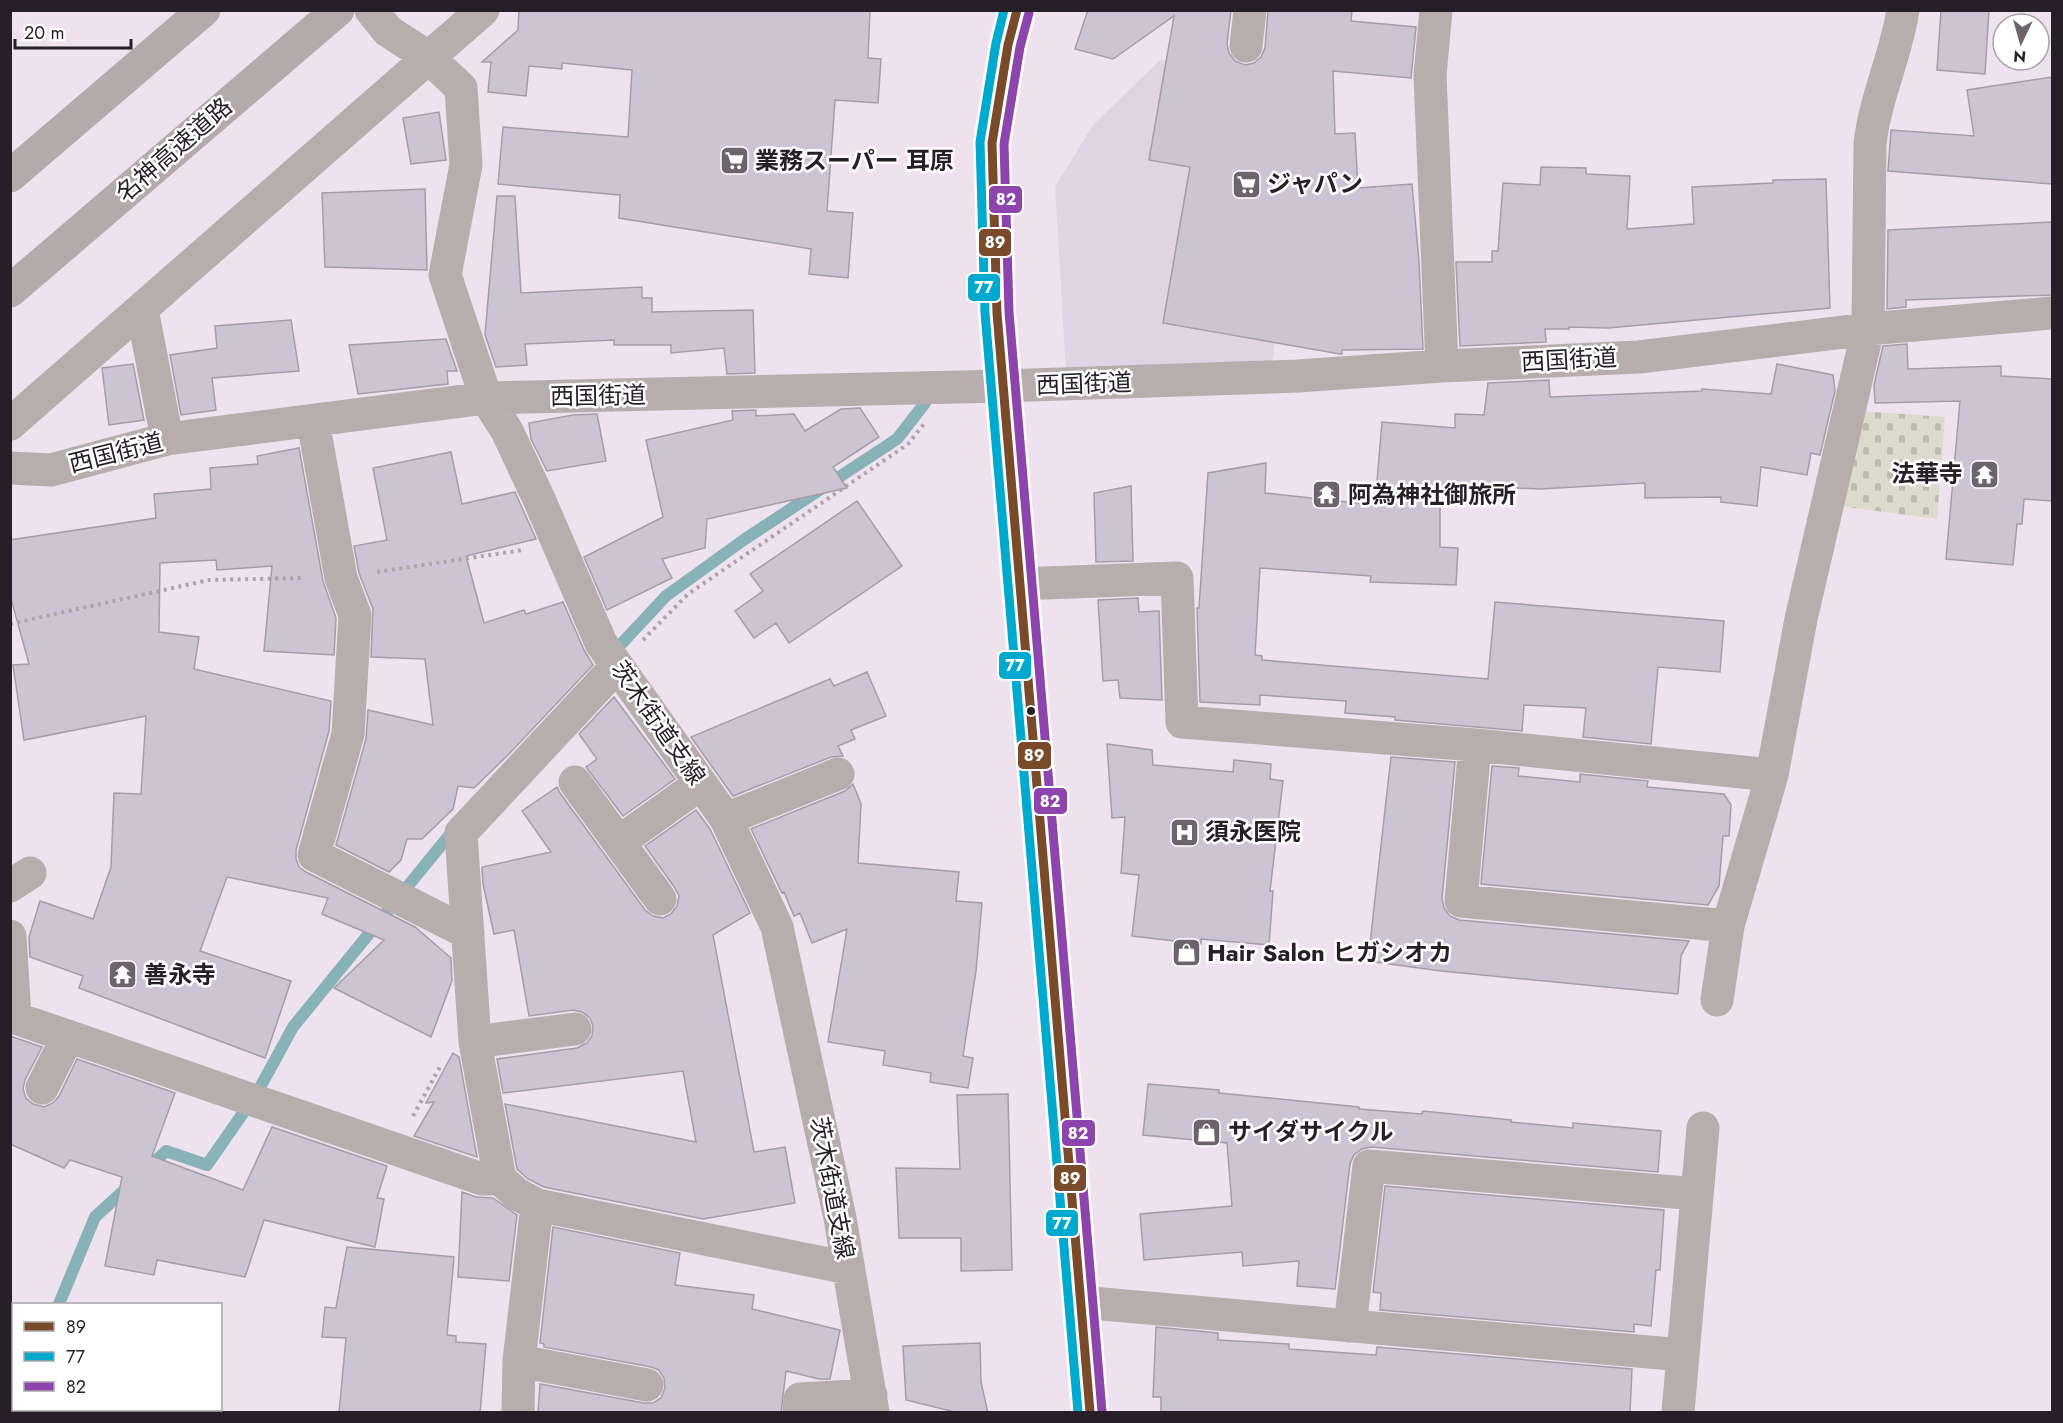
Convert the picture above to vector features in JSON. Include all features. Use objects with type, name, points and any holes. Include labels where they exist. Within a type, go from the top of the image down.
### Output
[{"type":"highway","points":[[10,176],[204,10]]},
{"type":"highway","name":"名神高速道路","points":[[10,291],[338,10]]},
{"type":"main road","points":[[1017,10],[1008,45],[992,143],[997,313],[1090,1413]]},
{"type":"street","name":"茨木街道支線","points":[[371,10],[388,31],[428,57],[461,88],[466,165],[445,275],[486,398],[507,431],[560,545],[601,643],[726,819],[777,927],[840,1218],[872,1404]]},
{"type":"street","points":[[10,424],[483,10]]},
{"type":"street","points":[[1246,46],[1250,10]]},
{"type":"street","points":[[1436,10],[1430,75],[1442,366]]},
{"type":"street","points":[[1717,1000],[1728,926],[1772,775],[1801,619],[1868,328],[1868,160],[1875,112],[1896,46],[1903,10]]},
{"type":"street","points":[[142,309],[167,439]]},
{"type":"street","name":"西国街道","points":[[10,468],[51,470],[167,439],[486,398],[1003,386],[1298,376],[1442,366],[1639,357],[1868,328],[2052,313]]},
{"type":"street","points":[[313,421],[341,578],[355,615],[348,734],[314,855],[468,933]]},
{"type":"street","points":[[1020,584],[1177,578],[1182,722],[1475,746],[1772,775]]},
{"type":"street","points":[[617,666],[461,833],[475,1042],[500,1179],[517,1194],[537,1205],[848,1268]]},
{"type":"street","points":[[1475,746],[1461,902],[1728,926]]},
{"type":"street","points":[[726,819],[838,774]]},
{"type":"street","points":[[575,782],[660,900]]},
{"type":"street","points":[[620,842],[700,784]]},
{"type":"street","points":[[10,936],[15,1018],[482,1179],[500,1179]]},
{"type":"street","points":[[475,1042],[575,1029]]},
{"type":"street","points":[[42,1088],[68,1036]]},
{"type":"street","points":[[1678,1413],[1703,1128]]},
{"type":"street","points":[[1350,1326],[1369,1166],[1697,1194]]},
{"type":"street","points":[[518,1413],[519,1361],[537,1205]]},
{"type":"street","points":[[1080,1302],[1683,1355]]},
{"type":"street","points":[[519,1361],[646,1385]]},
{"type":"street","points":[[799,1413],[800,1399],[872,1404]]},
{"type":"path","points":[[617,666],[688,594],[908,444],[955,387]]},
{"type":"path","points":[[10,624],[209,579],[341,578],[560,545]]},
{"type":"path","points":[[396,1149],[445,1058]]},
{"type":"shaded area","points":[[1160,60],[1316,84],[1272,361],[1066,371],[1055,187],[1093,125]]},
{"type":"green space","points":[[1860,411],[1945,417],[1937,519],[1839,506]]},
{"type":"building","points":[[519,10],[870,10],[868,58],[881,59],[878,103],[835,100],[827,211],[853,213],[848,278],[809,274],[811,249],[619,218],[620,195],[498,184],[503,127],[628,137],[632,70],[562,63],[562,69],[529,66],[526,96],[488,92],[491,62],[482,62],[518,30]]},
{"type":"building","points":[[1088,10],[1231,10],[1227,44],[1229,53],[1235,61],[1245,65],[1254,63],[1261,57],[1265,48],[1268,10],[1352,10],[1351,21],[1416,27],[1411,78],[1333,71],[1335,134],[1355,133],[1358,188],[1412,184],[1423,349],[1342,350],[1340,354],[1163,323],[1190,167],[1149,160],[1174,16],[1113,59],[1075,49]]},
{"type":"building","points":[[1941,10],[1989,10],[1985,74],[1937,70]]},
{"type":"building","points":[[2052,77],[2052,184],[1888,171],[1891,130],[1974,136],[1967,90]]},
{"type":"building","points":[[439,112],[446,160],[411,164],[403,118]]},
{"type":"building","points":[[1541,167],[1586,168],[1586,174],[1630,176],[1627,229],[1694,224],[1692,187],[1773,183],[1773,180],[1826,179],[1830,308],[1608,328],[1545,329],[1546,342],[1460,346],[1456,262],[1492,262],[1492,251],[1498,251],[1503,183],[1540,185]]},
{"type":"building","points":[[425,189],[427,270],[325,267],[322,193]]},
{"type":"building","points":[[497,196],[515,196],[521,293],[642,287],[642,298],[652,298],[652,312],[753,310],[755,373],[727,374],[724,348],[671,353],[671,345],[614,345],[614,340],[525,344],[527,365],[496,367],[485,335]]},
{"type":"building","points":[[2052,222],[2052,295],[1906,300],[1906,307],[1887,309],[1888,230]]},
{"type":"building","points":[[291,320],[299,371],[212,378],[216,410],[181,415],[170,355],[217,348],[215,326]]},
{"type":"building","points":[[446,339],[457,371],[447,371],[448,384],[358,394],[349,345]]},
{"type":"building","points":[[1907,344],[1908,369],[2001,366],[2001,376],[2052,379],[2052,501],[2024,499],[2022,524],[2017,524],[2013,565],[1946,559],[1960,401],[1875,403],[1874,385],[1883,346]]},
{"type":"building","points":[[133,364],[144,420],[109,425],[102,368]]},
{"type":"building","points":[[1777,364],[1833,375],[1835,391],[1820,455],[1811,453],[1807,475],[1761,467],[1757,506],[1721,502],[1721,497],[1645,498],[1645,483],[1540,489],[1494,487],[1494,490],[1440,490],[1440,547],[1458,548],[1456,585],[1370,582],[1371,576],[1260,568],[1255,655],[1262,656],[1262,660],[1488,679],[1495,602],[1724,621],[1720,672],[1658,667],[1651,744],[1583,737],[1586,708],[1524,705],[1522,731],[1395,720],[1395,717],[1345,713],[1346,701],[1260,695],[1260,705],[1200,702],[1197,608],[1199,608],[1208,473],[1266,463],[1265,493],[1375,505],[1382,422],[1455,428],[1455,414],[1484,415],[1488,383],[1549,380],[1550,397],[1702,391],[1702,389],[1771,394]]},
{"type":"building","points":[[860,408],[879,437],[833,467],[847,488],[707,519],[705,548],[662,559],[672,578],[607,610],[584,557],[663,517],[646,440],[733,420],[732,411],[756,410],[756,416],[794,414],[805,431],[841,409]]},
{"type":"building","points":[[597,414],[606,461],[547,471],[531,439],[529,423],[573,415]]},
{"type":"building","points":[[299,448],[323,581],[336,618],[334,655],[264,651],[272,566],[217,570],[216,560],[160,563],[159,632],[199,637],[194,669],[331,701],[329,731],[296,850],[299,867],[415,927],[451,958],[452,981],[431,1037],[334,988],[384,940],[322,914],[328,898],[227,877],[200,951],[291,981],[265,1058],[79,988],[83,976],[30,957],[29,937],[40,901],[93,919],[111,867],[114,793],[141,794],[146,716],[24,740],[13,665],[29,664],[10,595],[10,540],[156,518],[154,494],[211,489],[210,468],[258,464],[257,456]]},
{"type":"building","points":[[451,452],[462,504],[515,492],[536,539],[466,556],[484,623],[524,610],[526,614],[563,602],[593,665],[474,788],[458,786],[453,809],[422,839],[407,839],[401,860],[389,872],[336,845],[366,739],[368,710],[433,725],[425,659],[371,657],[373,609],[359,573],[354,546],[387,540],[373,468]]},
{"type":"building","points":[[1131,486],[1133,561],[1096,562],[1094,493]]},
{"type":"building","points":[[857,501],[902,566],[789,643],[776,623],[754,638],[735,611],[763,591],[750,574]]},
{"type":"building","points":[[1138,598],[1139,612],[1159,611],[1162,700],[1120,698],[1118,680],[1103,681],[1098,600]]},
{"type":"building","points":[[867,672],[886,716],[851,730],[855,739],[838,746],[843,756],[831,757],[733,796],[691,737],[830,679],[834,686]]},
{"type":"building","points":[[614,697],[675,779],[623,816],[586,767],[597,759],[579,734]]},
{"type":"building","points":[[1107,744],[1152,750],[1153,765],[1233,772],[1234,760],[1271,764],[1270,779],[1283,781],[1270,891],[1273,891],[1269,945],[1201,939],[1201,944],[1132,936],[1139,875],[1121,873],[1125,817],[1112,818]]},
{"type":"building","points":[[1391,757],[1455,762],[1442,899],[1444,908],[1450,916],[1459,920],[1689,941],[1681,956],[1678,994],[1441,971],[1368,961]]},
{"type":"building","points":[[1492,766],[1519,768],[1518,776],[1580,782],[1580,774],[1648,781],[1647,787],[1724,794],[1731,805],[1729,836],[1723,836],[1719,886],[1708,905],[1481,884]]},
{"type":"building","points":[[853,784],[861,804],[858,863],[959,872],[956,901],[982,903],[976,971],[963,1056],[973,1058],[968,1088],[930,1082],[931,1073],[883,1065],[885,1051],[828,1042],[847,929],[812,943],[800,913],[794,916],[751,829],[845,791]]},
{"type":"building","points":[[557,787],[645,910],[653,916],[663,918],[671,914],[677,906],[679,896],[645,846],[696,810],[710,829],[750,913],[713,935],[754,1152],[785,1147],[795,1203],[703,1219],[544,1187],[528,1179],[517,1169],[505,1104],[696,1142],[683,1071],[503,1093],[497,1059],[577,1048],[587,1043],[592,1036],[593,1026],[590,1018],[582,1012],[573,1010],[529,1016],[514,930],[494,934],[483,884],[482,867],[551,852],[522,811]]},
{"type":"building","points":[[10,1036],[42,1047],[25,1080],[23,1089],[26,1098],[33,1104],[44,1107],[53,1103],[59,1096],[77,1059],[175,1093],[152,1156],[243,1190],[272,1127],[387,1166],[377,1198],[384,1199],[375,1247],[264,1220],[245,1277],[157,1260],[154,1275],[105,1266],[122,1177],[70,1160],[64,1168],[10,1144]]},
{"type":"building","points":[[453,1053],[459,1057],[477,1157],[414,1136],[434,1102],[426,1103]]},
{"type":"building","points":[[1148,1084],[1219,1090],[1219,1093],[1359,1107],[1359,1109],[1422,1114],[1423,1111],[1573,1128],[1573,1123],[1661,1131],[1658,1172],[1371,1147],[1362,1149],[1354,1155],[1350,1164],[1335,1289],[1297,1286],[1299,1261],[1243,1266],[1242,1252],[1144,1260],[1140,1214],[1232,1206],[1227,1143],[1143,1135]]},
{"type":"building","points":[[1008,1094],[1012,1270],[961,1271],[961,1238],[899,1238],[896,1168],[960,1169],[957,1095]]},
{"type":"building","points":[[1385,1186],[1664,1210],[1660,1270],[1656,1270],[1651,1326],[1634,1324],[1634,1332],[1380,1310],[1381,1293],[1373,1292]]},
{"type":"building","points":[[462,1192],[476,1197],[493,1198],[517,1215],[509,1281],[458,1277]]},
{"type":"building","points":[[553,1227],[680,1253],[675,1285],[754,1295],[752,1309],[840,1330],[830,1379],[819,1379],[786,1371],[781,1413],[538,1413],[540,1384],[644,1403],[653,1403],[661,1398],[665,1388],[664,1378],[659,1370],[651,1367],[544,1347],[544,1344],[540,1343]]},
{"type":"building","points":[[347,1247],[454,1257],[447,1335],[456,1336],[456,1342],[486,1344],[480,1413],[339,1413],[346,1338],[322,1337],[325,1307],[336,1308]]},
{"type":"building","points":[[1156,1327],[1218,1333],[1218,1340],[1289,1344],[1289,1349],[1376,1355],[1377,1347],[1632,1369],[1630,1413],[1161,1413],[1161,1397],[1153,1397]]},
{"type":"building","points":[[980,1343],[981,1382],[988,1413],[959,1413],[906,1400],[903,1346]]},
{"type":"waterway","points":[[610,656],[666,596],[745,539],[897,439],[925,403]]},
{"type":"waterway","points":[[148,1168],[166,1151],[207,1165],[257,1093],[293,1027],[456,827]]},
{"type":"waterway","points":[[59,1303],[95,1217],[131,1184]]},
{"type":"transit line","name":"77","points":[[1004,10],[996,43],[980,142],[985,313],[1078,1412]]},
{"type":"transit line","name":"89","points":[[1017,10],[1008,45],[992,143],[997,313],[1090,1412]]},
{"type":"transit line","name":"82","points":[[1029,13],[1020,47],[1004,144],[1009,312],[1102,1411]]},
{"type":"place","name":"業務スーパー 耳原","points":[[734,161]]},
{"type":"place","name":"ジャパン","points":[[1246,184]]},
{"type":"place","name":"法華寺","points":[[1984,474]]},
{"type":"place","name":"阿為神社御旅所","points":[[1327,495]]},
{"type":"place","name":"須永医院","points":[[1184,832]]},
{"type":"place","name":"Hair Salon ヒガシオカ","points":[[1186,953]]},
{"type":"place","name":"善永寺","points":[[123,975]]},
{"type":"place","name":"サイダサイクル","points":[[1207,1132]]}]
